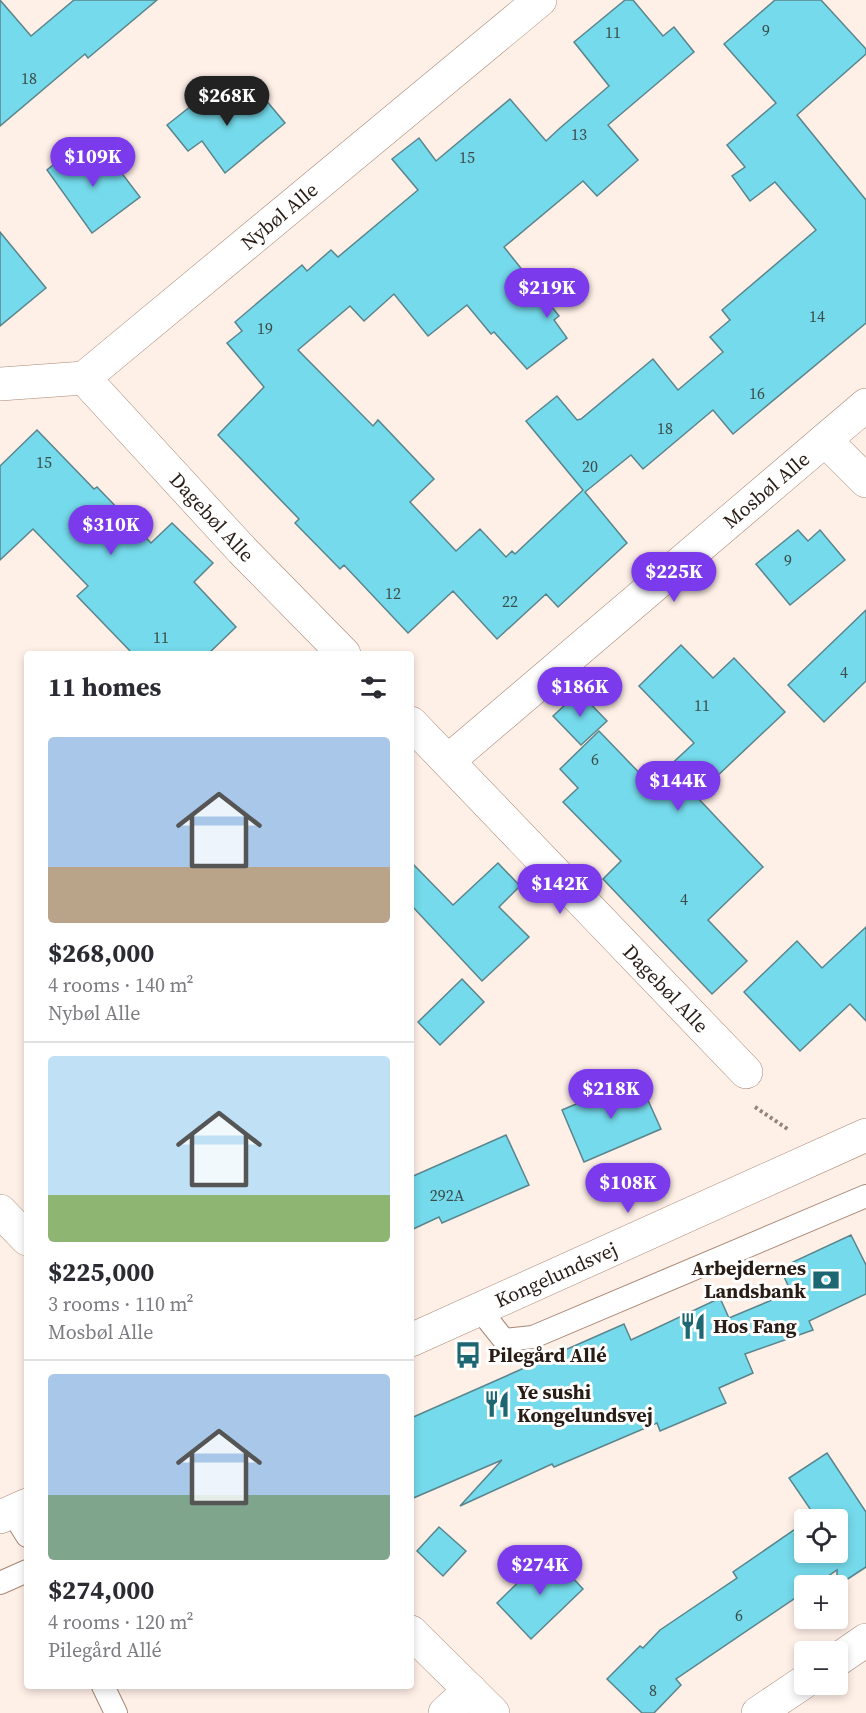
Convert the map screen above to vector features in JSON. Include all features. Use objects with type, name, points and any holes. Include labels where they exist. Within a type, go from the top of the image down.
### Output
[{"type":"street","name":"Nybøl Alle","points":[[84,378],[540,0]]},
{"type":"street","points":[[0,384],[84,378]]},
{"type":"street","name":"Dagebøl Alle","points":[[84,378],[242,549],[341,651]]},
{"type":"street","name":"Mosbøl Alle","points":[[448,761],[866,405]]},
{"type":"street","points":[[825,440],[866,481]]},
{"type":"street","name":"Dagebøl Alle","points":[[414,726],[746,1072]]},
{"type":"street","name":"Kongelundsvej","points":[[414,1339],[866,1135]]},
{"type":"street","points":[[0,1211],[24,1236]]},
{"type":"street","points":[[414,1635],[493,1713]]},
{"type":"street","points":[[848,1652],[866,1640]]},
{"type":"street","points":[[758,1713],[794,1689]]},
{"type":"street","points":[[445,1713],[470,1690]]},
{"type":"lane","points":[[480,1310],[504,1340],[533,1337],[866,1196]]},
{"type":"lane","points":[[0,1583],[24,1571]]},
{"type":"lane","points":[[105,1689],[117,1713]]},
{"type":"path","points":[[746,1072],[750,1104],[825,1153]]},
{"type":"building","points":[[0,0],[31,36],[74,0],[157,0],[88,58],[85,54],[0,126]]},
{"type":"building","points":[[625,0],[633,0],[663,36],[674,27],[694,52],[608,125],[638,160],[597,196],[583,181],[504,247],[559,316],[554,320],[567,338],[527,369],[494,332],[491,334],[467,305],[428,336],[394,294],[364,321],[350,306],[298,350],[373,426],[378,420],[434,479],[410,502],[456,551],[480,529],[506,557],[512,551],[515,554],[583,490],[526,421],[557,396],[577,420],[581,419],[653,359],[678,390],[723,352],[710,337],[730,320],[722,310],[816,230],[775,182],[750,201],[732,176],[745,167],[727,145],[776,103],[724,44],[775,0],[821,0],[866,49],[866,54],[797,115],[866,200],[866,323],[733,434],[713,410],[643,469],[631,455],[585,492],[627,543],[558,607],[546,594],[497,639],[453,591],[408,633],[344,565],[340,569],[295,523],[299,519],[218,435],[264,387],[227,343],[242,331],[235,322],[302,265],[307,271],[331,250],[338,257],[418,190],[392,159],[419,138],[436,161],[510,99],[546,141],[609,86],[574,42]]},
{"type":"building","points":[[255,87],[285,123],[225,173],[202,141],[188,151],[167,125],[210,91],[226,111]]},
{"type":"building","points":[[77,146],[92,163],[101,157],[106,163],[111,159],[140,197],[92,233],[47,170]]},
{"type":"building","points":[[0,232],[46,288],[0,326]]},
{"type":"building","points":[[37,430],[151,543],[172,523],[213,563],[194,582],[236,627],[211,651],[130,651],[77,596],[88,586],[33,529],[0,560],[0,466]]},
{"type":"building","points":[[798,530],[808,541],[820,530],[845,560],[790,605],[756,564]]},
{"type":"building","points":[[866,610],[866,681],[824,722],[788,685]]},
{"type":"building","points":[[681,645],[713,678],[734,658],[785,712],[696,796],[763,867],[708,920],[747,961],[712,994],[603,879],[621,861],[563,802],[578,788],[560,769],[599,731],[650,784],[694,743],[639,686]]},
{"type":"building","points":[[579,692],[607,721],[581,745],[553,716]]},
{"type":"building","points":[[498,863],[520,886],[499,907],[529,937],[482,981],[414,908],[414,865],[453,905]]},
{"type":"building","points":[[866,927],[866,1021],[850,1004],[800,1051],[744,992],[797,941],[822,968]]},
{"type":"building","points":[[462,979],[484,1002],[440,1045],[418,1022]]},
{"type":"building","points":[[638,1078],[661,1129],[584,1162],[562,1110]]},
{"type":"building","points":[[506,1135],[529,1185],[442,1223],[439,1217],[414,1229],[414,1176]]},
{"type":"building","points":[[851,1235],[866,1265],[866,1294],[809,1321],[813,1330],[745,1354],[753,1373],[719,1388],[726,1403],[660,1431],[657,1423],[554,1467],[552,1464],[460,1506],[502,1460],[414,1498],[414,1417],[624,1324],[631,1340],[720,1298],[729,1318],[791,1292],[780,1268]]},
{"type":"building","points":[[827,1453],[866,1512],[866,1567],[848,1579],[848,1575],[837,1575],[837,1570],[830,1575],[794,1575],[794,1599],[676,1679],[681,1685],[654,1713],[642,1713],[607,1679],[640,1646],[643,1648],[660,1630],[737,1578],[733,1572],[794,1530],[794,1563],[848,1563],[848,1509],[810,1509],[789,1478]]},
{"type":"building","points":[[439,1527],[466,1551],[443,1576],[417,1551]]},
{"type":"building","points":[[549,1552],[583,1589],[531,1639],[497,1603]]},
{"type":"place","name":"Arbejdernes Landsbank","points":[[826,1280]]},
{"type":"place","name":"Hos Fang","points":[[693,1326]]},
{"type":"place","name":"Pilegård Allé","points":[[468,1355]]},
{"type":"place","name":"Ye sushi Kongelundsvej","points":[[497,1404]]}]
